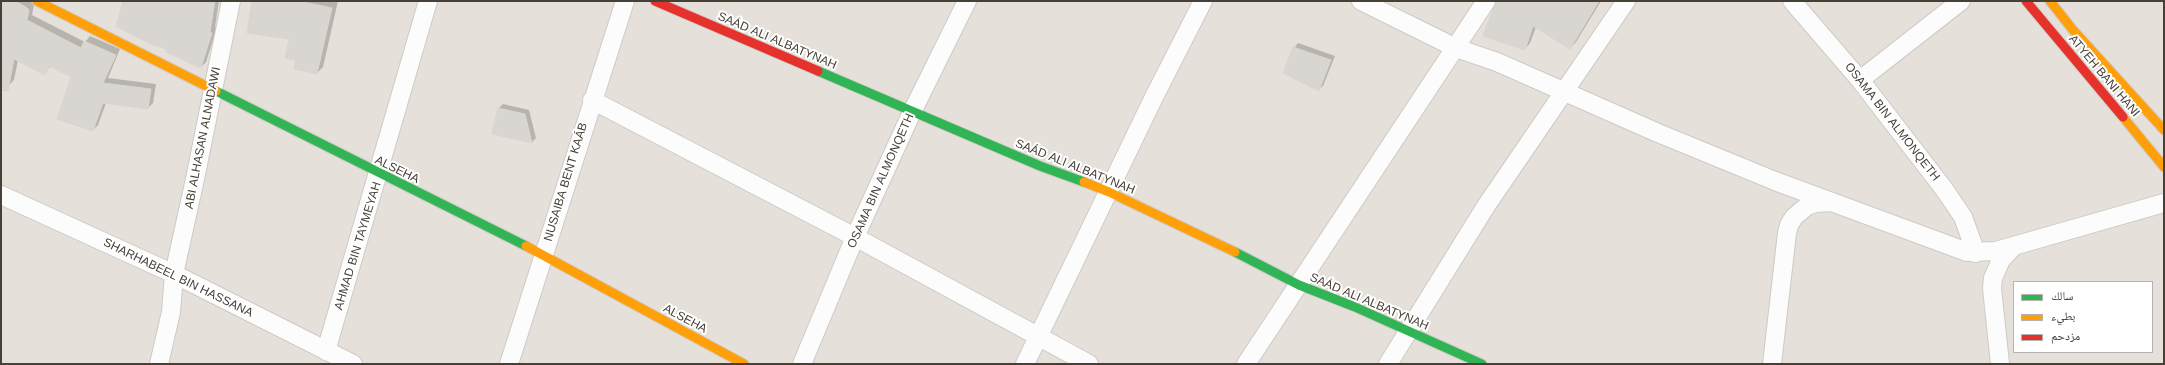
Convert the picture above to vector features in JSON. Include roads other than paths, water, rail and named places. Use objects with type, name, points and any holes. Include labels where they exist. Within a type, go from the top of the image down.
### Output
[{"type":"main road","name":"ALSEHA","points":[[37,1],[543,255],[744,364]]},
{"type":"main road","name":"SAÁD ALI ALBATYNAH","points":[[655,1],[1040,166],[1109,192],[1204,237],[1299,285],[1482,364]]},
{"type":"main road","name":"ATYEH BANI HANI","points":[[2026,1],[2164,167]]},
{"type":"main road","points":[[2050,1],[2073,30],[2163,126]]},
{"type":"street","name":"ABI ALHASAN ALNADAWI","points":[[159,364],[171,312],[174,274],[195,179],[230,1]]},
{"type":"street","name":"AHMAD BIN TAYMEYAH","points":[[326,351],[379,174],[428,1]]},
{"type":"street","name":"NUSAIBA BENT KAÁB","points":[[508,364],[625,1]]},
{"type":"street","name":"OSAMA BIN ALMONQETH","points":[[802,364],[855,237],[912,112],[968,1]]},
{"type":"street","points":[[1025,364],[1154,97],[1203,1]]},
{"type":"street","points":[[1361,1],[1456,48],[1497,62],[1658,133],[1832,202],[1958,249],[1976,253],[1996,251],[2164,203]]},
{"type":"street","points":[[1246,364],[1486,1]]},
{"type":"street","points":[[1388,364],[1486,206],[1626,1]]},
{"type":"street","name":"OSAMA BIN ALMONQETH","points":[[1792,1],[1860,80],[1963,217],[1976,253]]},
{"type":"street","points":[[1860,80],[1961,1]]},
{"type":"street","points":[[592,100],[855,237],[1089,364]]},
{"type":"street","name":"SHARHABEEL BIN HASSANA","points":[[1,195],[174,274],[353,364]]},
{"type":"street","points":[[1772,364],[1789,225],[1794,217],[1807,206],[1832,202]]},
{"type":"street","points":[[2000,364],[1992,288],[1993,278],[2001,260],[2015,246]]}]
